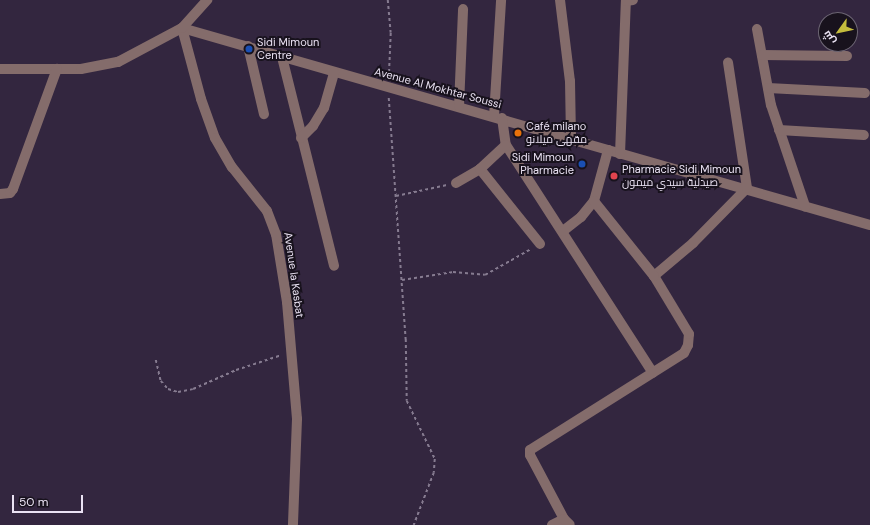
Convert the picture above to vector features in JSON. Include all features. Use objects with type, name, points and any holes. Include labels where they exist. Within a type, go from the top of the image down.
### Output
[{"type":"street","points":[[0,69],[81,68],[118,62],[182,28],[207,0]]},
{"type":"street","points":[[501,0],[498,117],[506,145],[653,372]]},
{"type":"street","points":[[560,0],[570,81],[571,137]]},
{"type":"street","points":[[620,154],[626,1],[634,0]]},
{"type":"street","points":[[459,106],[463,9]]},
{"type":"street","name":"Avenue Al Mokhtar Soussi","points":[[182,28],[389,88],[571,137],[620,154],[746,188],[870,225]]},
{"type":"street","name":"Avenue la Kasbat","points":[[182,28],[201,99],[215,138],[232,167],[273,220],[287,302],[297,419],[293,525]]},
{"type":"street","points":[[757,29],[768,88],[779,130],[805,206]]},
{"type":"street","points":[[248,46],[264,114]]},
{"type":"street","points":[[762,55],[847,56]]},
{"type":"street","points":[[282,57],[334,266]]},
{"type":"street","points":[[654,276],[693,244],[746,188],[728,62]]},
{"type":"street","points":[[0,194],[10,193],[13,189],[57,69]]},
{"type":"street","points":[[301,138],[313,126],[324,108],[334,72]]},
{"type":"street","points":[[768,88],[865,93]]},
{"type":"street","points":[[779,130],[864,135]]},
{"type":"street","points":[[456,183],[480,170],[506,145]]},
{"type":"street","points":[[563,231],[581,217],[594,201],[608,150]]},
{"type":"street","points":[[480,170],[540,244]]},
{"type":"street","points":[[552,525],[567,522],[530,455],[530,450],[684,353],[688,345],[689,334],[654,276],[594,201]]},
{"type":"path","points":[[388,0],[391,33],[389,88],[402,280],[407,401],[436,459],[434,473],[414,525]]},
{"type":"path","points":[[396,196],[456,183]]},
{"type":"path","points":[[402,280],[453,272],[485,275],[540,244]]},
{"type":"path","points":[[156,360],[161,381],[168,389],[178,392],[193,389],[236,370],[292,352]]},
{"type":"place","name":"Sidi Mimoun Centre","points":[[249,49]]},
{"type":"place","name":"Café milano مقهى ميلانو","points":[[518,133]]},
{"type":"place","name":"Sidi Mimoun Pharmacie","points":[[582,164]]},
{"type":"place","name":"Pharmacie Sidi Mimoun صيدلية سيدي ميمون","points":[[614,176]]}]
